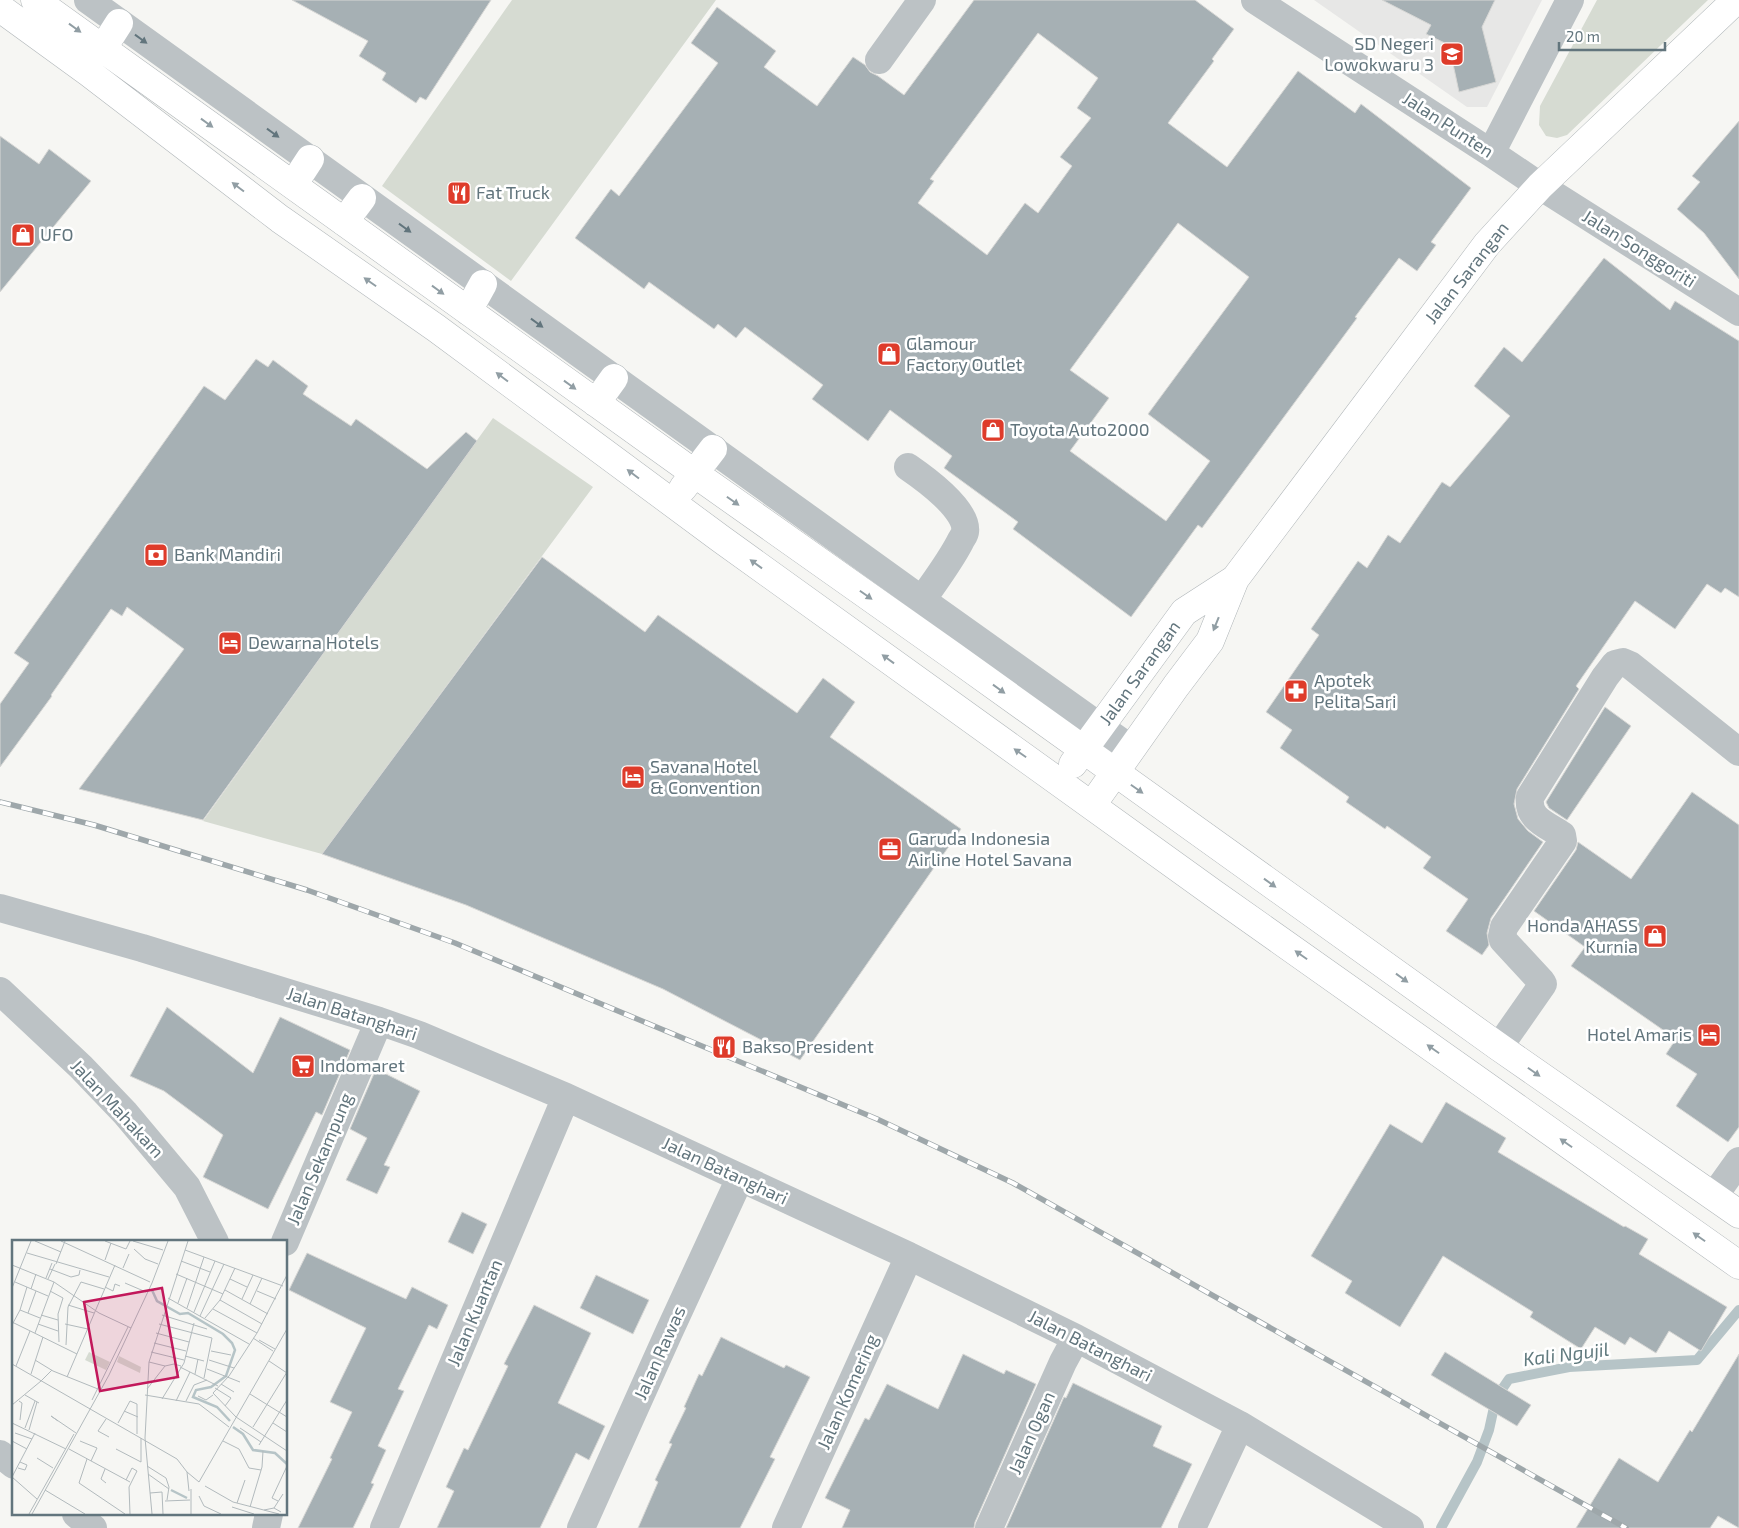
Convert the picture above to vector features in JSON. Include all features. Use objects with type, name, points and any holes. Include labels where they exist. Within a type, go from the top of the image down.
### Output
[{"type":"main road","name":"Jalan Sarangan","points":[[1092,805],[1210,641],[1235,579],[1487,244],[1540,186],[1736,0]]},
{"type":"main road","points":[[38,1],[694,473],[1499,1047],[1739,1214]]},
{"type":"main road","points":[[0,8],[88,72],[280,219],[436,328],[672,503],[1213,893],[1739,1265]]},
{"type":"main road","points":[[103,48],[120,23]]},
{"type":"main road","points":[[293,185],[310,159]]},
{"type":"main road","points":[[344,222],[362,198]]},
{"type":"main road","points":[[468,311],[483,284]]},
{"type":"main road","points":[[596,403],[614,378]]},
{"type":"main road","points":[[672,503],[713,449]]},
{"type":"main road","name":"Jalan Sarangan","points":[[1060,782],[1184,612],[1235,579]]},
{"type":"street","points":[[88,0],[1131,749]]},
{"type":"street","points":[[879,60],[922,0]]},
{"type":"street","name":"Jalan Punten","points":[[1255,0],[1540,186]]},
{"type":"street","points":[[1491,153],[1570,0]]},
{"type":"street","name":"Jalan Songgoriti","points":[[1540,186],[1739,312]]},
{"type":"street","points":[[908,467],[930,483],[952,505],[963,518],[965,532],[953,556],[922,600]]},
{"type":"street","points":[[1499,1047],[1542,984],[1503,940],[1504,928],[1563,841],[1562,835],[1533,816],[1529,807],[1530,797],[1615,664],[1623,662],[1630,665],[1739,752]]},
{"type":"street","name":"Jalan Batanghari","points":[[0,908],[142,948],[378,1021],[419,1036],[566,1098],[909,1256],[1076,1338],[1240,1425],[1410,1528]]},
{"type":"street","name":"Jalan Mahakam","points":[[0,991],[81,1067],[125,1113],[187,1187],[214,1240]]},
{"type":"street","name":"Jalan Sekampung","points":[[286,1240],[378,1021]]},
{"type":"street","name":"Jalan Kuantan","points":[[384,1528],[566,1098]]},
{"type":"street","points":[[1714,1196],[1739,1160]]},
{"type":"street","name":"Jalan Rawas","points":[[581,1528],[740,1178]]},
{"type":"street","name":"Jalan Komering","points":[[786,1528],[909,1256]]},
{"type":"street","name":"Jalan Ogan","points":[[989,1528],[1076,1338]]},
{"type":"street","points":[[1192,1528],[1240,1425]]},
{"type":"street","points":[[0,1454],[12,1463]]},
{"type":"street","points":[[78,1516],[93,1528]]},
{"type":"shaded area","points":[[512,0],[716,0],[511,281],[382,186]]},
{"type":"shaded area","name":"SD Negeri Lowokwaru 3","points":[[1314,0],[1542,0],[1487,107],[1467,107]]},
{"type":"shaded area","points":[[1597,0],[1708,0],[1567,135],[1557,138],[1546,136],[1539,125],[1540,106]]},
{"type":"shaded area","points":[[493,418],[593,487],[322,854],[203,821]]},
{"type":"building","points":[[292,0],[491,0],[426,100],[420,97],[416,103],[382,80],[386,73],[359,56],[368,41]]},
{"type":"building","points":[[974,0],[1195,0],[1234,29],[1212,59],[1214,61],[1168,123],[1227,167],[1298,71],[1355,113],[1361,104],[1471,188],[1431,242],[1436,245],[1417,271],[1399,258],[1202,528],[1198,525],[1131,617],[1013,529],[1018,522],[944,468],[952,456],[890,410],[868,441],[812,399],[823,385],[745,327],[736,338],[718,324],[714,329],[649,282],[644,289],[575,238],[611,189],[619,196],[718,63],[691,43],[717,7],[776,51],[764,67],[817,106],[853,57],[865,65],[870,72],[904,95]],"holes":[[[1038,33],[1098,78],[1077,108],[1091,118],[1060,157],[1072,166],[1038,213],[1025,203],[987,255],[918,203],[934,181],[930,179]],[[1178,223],[1249,277],[1148,414],[1210,461],[1166,521],[1070,451],[1109,398],[1070,370]]]},
{"type":"building","points":[[1382,0],[1495,0],[1482,27],[1496,82],[1459,92],[1449,45],[1426,34],[1431,25]]},
{"type":"building","points":[[1739,121],[1739,279],[1704,233],[1677,209],[1700,182],[1692,176]]},
{"type":"building","name":"UFO","points":[[0,136],[39,164],[49,149],[91,181],[0,292]]},
{"type":"building","points":[[1604,258],[1670,310],[1675,301],[1739,341],[1739,597],[1725,588],[1721,593],[1707,584],[1675,629],[1635,601],[1576,686],[1579,689],[1517,789],[1514,804],[1518,819],[1528,831],[1543,842],[1491,918],[1487,933],[1489,945],[1482,955],[1446,931],[1468,899],[1423,868],[1431,857],[1387,826],[1385,829],[1346,802],[1349,797],[1280,748],[1292,730],[1266,712],[1319,635],[1311,629],[1358,561],[1367,568],[1388,535],[1400,543],[1442,482],[1450,487],[1510,416],[1474,386],[1504,347],[1522,362]]},
{"type":"building","points":[[256,359],[268,367],[273,360],[308,386],[303,394],[351,426],[356,419],[427,469],[466,432],[477,441],[203,820],[79,789],[184,649],[127,607],[122,616],[111,609],[52,696],[0,767],[0,704],[29,663],[14,653],[204,386],[225,400]]},
{"type":"building","name":"Savana Hotel & Convention","points":[[542,557],[645,632],[658,615],[797,713],[823,678],[855,702],[830,737],[961,829],[800,1060],[663,989],[466,905],[322,854]]},
{"type":"building","points":[[1605,707],[1631,726],[1567,820],[1549,808],[1546,802]]},
{"type":"building","points":[[1692,792],[1739,825],[1739,1127],[1728,1142],[1676,1106],[1697,1074],[1666,1054],[1676,1039],[1571,966],[1585,947],[1534,911],[1576,850],[1578,842],[1631,879]]},
{"type":"building","points":[[167,1007],[253,1073],[280,1017],[350,1050],[322,1115],[316,1112],[268,1209],[203,1177],[223,1135],[164,1091],[130,1076]]},
{"type":"building","points":[[376,1069],[420,1091],[384,1165],[390,1167],[377,1194],[346,1180],[367,1138],[350,1129]]},
{"type":"building","points":[[1446,1102],[1506,1138],[1498,1152],[1624,1227],[1648,1239],[1639,1254],[1727,1307],[1701,1351],[1669,1331],[1656,1353],[1630,1337],[1625,1345],[1595,1327],[1581,1349],[1530,1317],[1533,1312],[1443,1256],[1400,1327],[1345,1293],[1352,1281],[1311,1256],[1390,1124],[1422,1143]]},
{"type":"building","points":[[462,1212],[487,1224],[473,1254],[448,1242]]},
{"type":"building","points":[[307,1253],[406,1299],[412,1287],[448,1305],[437,1329],[429,1325],[398,1389],[404,1391],[378,1446],[386,1450],[371,1483],[374,1484],[353,1528],[298,1528],[332,1459],[330,1458],[352,1412],[330,1402],[366,1328],[289,1290]]},
{"type":"building","points":[[596,1275],[649,1300],[633,1334],[580,1308]]},
{"type":"building","points":[[534,1305],[591,1333],[558,1403],[605,1426],[589,1460],[576,1453],[540,1528],[437,1528],[454,1491],[446,1487],[464,1448],[468,1450],[508,1366],[504,1364]]},
{"type":"building","points":[[721,1337],[784,1368],[786,1365],[810,1377],[770,1457],[775,1459],[740,1528],[638,1528],[658,1482],[655,1480],[672,1444],[669,1443],[686,1408],[684,1407],[699,1374],[702,1376]]},
{"type":"building","points":[[1445,1352],[1531,1405],[1517,1426],[1431,1375]]},
{"type":"building","points":[[963,1354],[1004,1374],[1006,1370],[1036,1384],[974,1528],[842,1528],[850,1510],[825,1498],[865,1418],[869,1420],[887,1384],[938,1409]]},
{"type":"building","points":[[1739,1354],[1739,1528],[1718,1516],[1710,1528],[1576,1528],[1619,1458],[1658,1482],[1690,1430],[1692,1432]]},
{"type":"building","points":[[1073,1383],[1162,1426],[1153,1446],[1192,1464],[1161,1528],[1006,1528],[1064,1397],[1066,1398]]},
{"type":"waterway","name":"Kali Ngujil","points":[[1441,1528],[1477,1462],[1489,1430],[1496,1398],[1509,1379],[1569,1367],[1697,1360],[1739,1310]]},
{"type":"railway","points":[[0,802],[94,825],[307,890],[455,943],[877,1119],[1013,1183],[1626,1528]]},
{"type":"place","name":"SD Negeri Lowokwaru 3","points":[[1452,54]]},
{"type":"place","name":"Fat Truck","points":[[459,193]]},
{"type":"place","name":"UFO","points":[[23,235]]},
{"type":"place","name":"Glamour Factory Outlet","points":[[889,354]]},
{"type":"place","name":"Toyota Auto2000","points":[[993,430]]},
{"type":"place","name":"Bank Mandiri","points":[[156,555]]},
{"type":"place","name":"Dewarna Hotels","points":[[230,643]]},
{"type":"place","name":"Apotek Pelita Sari","points":[[1296,691]]},
{"type":"place","name":"Savana Hotel & Convention","points":[[633,777]]},
{"type":"place","name":"Garuda Indonesia Airline Hotel Savana","points":[[890,849]]},
{"type":"place","name":"Honda AHASS Kurnia","points":[[1655,936]]},
{"type":"place","name":"Hotel Amaris","points":[[1709,1035]]},
{"type":"place","name":"Bakso President","points":[[724,1047]]},
{"type":"place","name":"Indomaret","points":[[303,1066]]}]
